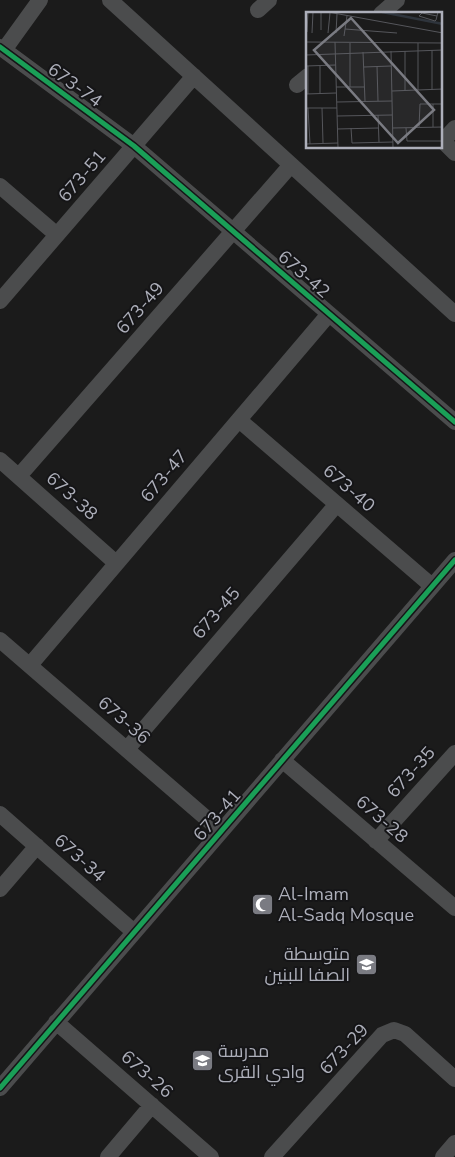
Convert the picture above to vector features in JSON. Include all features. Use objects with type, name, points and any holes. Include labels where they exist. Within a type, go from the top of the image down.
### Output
[{"type":"street","points":[[2,49],[40,0]]},
{"type":"street","points":[[110,0],[455,314]]},
{"type":"street","points":[[383,12],[397,0]]},
{"type":"street","name":"673-74","points":[[2,49],[134,146]]},
{"type":"street","name":"673-51","points":[[0,301],[194,76]]},
{"type":"street","points":[[455,128],[442,140],[455,153]]},
{"type":"street","name":"673-42","points":[[134,146],[455,422]]},
{"type":"street","name":"673-49","points":[[19,476],[291,166]]},
{"type":"street","points":[[0,186],[57,235]]},
{"type":"street","name":"673-47","points":[[30,665],[329,314]]},
{"type":"street","name":"673-40","points":[[239,420],[432,586]]},
{"type":"street","name":"673-38","points":[[0,460],[116,564]]},
{"type":"street","name":"673-45","points":[[127,749],[337,504]]},
{"type":"street","name":"673-41","points":[[0,1088],[455,560]]},
{"type":"street","name":"673-36","points":[[0,640],[222,831]]},
{"type":"street","name":"673-35","points":[[376,841],[455,753]]},
{"type":"street","name":"673-28","points":[[282,760],[455,908]]},
{"type":"street","name":"673-34","points":[[0,814],[134,932]]},
{"type":"street","points":[[0,888],[37,846]]},
{"type":"street","name":"673-26","points":[[56,1022],[211,1157]]},
{"type":"street","name":"673-29","points":[[272,1157],[382,1035],[394,1030],[405,1034],[455,1079]]},
{"type":"street","points":[[108,1157],[152,1105]]},
{"type":"street","points":[[443,1157],[455,1143]]},
{"type":"cycle path","points":[[0,47],[134,146],[455,422]]},
{"type":"cycle path","points":[[0,1088],[455,560]]},
{"type":"place","name":"Al-Imam Al-Sadq Mosque","points":[[262,904]]},
{"type":"place","name":"متوسطة الصفا للبنين","points":[[366,964]]},
{"type":"place","name":"مدرسة وادي القرى","points":[[202,1061]]}]
